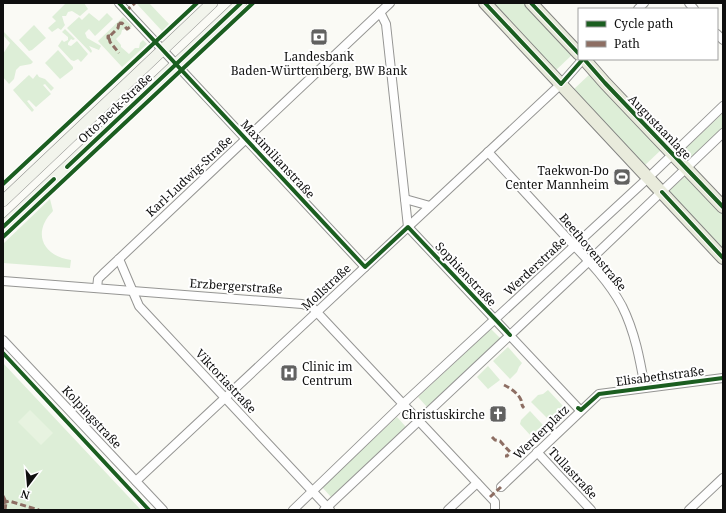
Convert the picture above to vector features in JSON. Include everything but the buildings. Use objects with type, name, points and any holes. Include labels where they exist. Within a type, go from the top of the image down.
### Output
[{"type":"main road","points":[[485,3],[723,258]]},
{"type":"main road","points":[[531,3],[578,53]]},
{"type":"main road","name":"Augustaanlage","points":[[585,60],[723,207]]},
{"type":"street","name":"Maximilianstraße","points":[[119,3],[365,267]]},
{"type":"street","name":"Otto-Beck-Straße","points":[[3,201],[212,3]]},
{"type":"street","name":"Otto-Beck-Straße","points":[[3,227],[241,3]]},
{"type":"street","name":"Karl-Ludwig-Straße","points":[[97,288],[98,279],[390,3]]},
{"type":"street","points":[[380,12],[386,24],[408,226]]},
{"type":"street","name":"Mollstraße","points":[[136,481],[488,152],[560,84],[583,60]]},
{"type":"street","name":"Werderstraße","points":[[292,510],[403,404],[575,246],[723,106]]},
{"type":"street","points":[[327,509],[419,420],[589,262],[723,134]]},
{"type":"street","name":"Beethovenstraße","points":[[488,152],[575,246],[613,292],[628,319],[640,358],[645,388]]},
{"type":"street","points":[[405,199],[430,206]]},
{"type":"street","name":"Sophienstraße","points":[[408,226],[510,335]]},
{"type":"street","name":"Viktoriastraße","points":[[119,259],[139,306],[312,491],[327,509]]},
{"type":"street","name":"Erzbergerstraße","points":[[3,281],[302,304],[312,307],[419,420]]},
{"type":"street","name":"Werderplatz","points":[[510,335],[578,408]]},
{"type":"street","name":"Kolpingstraße","points":[[3,340],[163,510]]},
{"type":"street","name":"Elisabethstraße","points":[[599,394],[723,378]]},
{"type":"street","name":"Werderplatz","points":[[501,487],[599,394]]},
{"type":"street","points":[[419,420],[495,502],[495,510]]},
{"type":"street","name":"Tullastraße","points":[[537,452],[592,510]]},
{"type":"street","points":[[689,510],[723,478]]},
{"type":"street","points":[[448,510],[477,483]]},
{"type":"green space","points":[[66,3],[84,3],[88,9],[80,16],[72,11],[68,12],[66,16],[62,16],[65,25],[61,30],[58,28],[52,32],[48,28],[56,21],[52,17]]},
{"type":"green space","points":[[149,3],[169,24],[162,31],[137,4]]},
{"type":"green space","points":[[491,3],[525,3],[573,54],[555,71]]},
{"type":"green space","points":[[89,13],[99,21],[107,13],[113,19],[95,36],[89,29],[85,33],[87,38],[101,46],[99,50],[89,46],[92,51],[91,53],[67,28],[79,17],[82,20]]},
{"type":"green space","points":[[123,17],[132,26],[128,31],[126,29],[122,30],[121,34],[116,39],[121,47],[129,54],[135,48],[139,48],[140,43],[143,40],[147,44],[122,67],[98,41]]},
{"type":"green space","points":[[34,25],[46,38],[29,51],[19,40]]},
{"type":"green space","points":[[65,29],[75,39],[71,39],[68,45],[71,46],[77,41],[88,54],[81,62],[78,59],[74,61],[71,60],[58,46],[62,40],[64,42],[68,40],[68,37],[62,32]]},
{"type":"green space","points":[[3,31],[33,62],[31,64],[20,66],[16,70],[14,79],[9,84],[3,77],[3,54],[10,43],[3,35]]},
{"type":"green space","points":[[58,50],[73,67],[73,69],[60,79],[45,63]]},
{"type":"green space","points":[[591,73],[662,149],[644,166],[573,90]]},
{"type":"green space","points":[[37,74],[39,77],[45,79],[54,88],[51,91],[45,84],[43,85],[51,94],[36,107],[29,100],[27,101],[34,110],[32,112],[13,90],[29,75],[33,79]]},
{"type":"green space","points":[[723,113],[723,129],[692,159],[684,150]]},
{"type":"green space","points":[[687,175],[723,214],[723,251],[668,191]]},
{"type":"green space","points":[[50,199],[53,211],[43,227],[43,242],[53,254],[61,258],[71,260],[70,268],[3,263],[3,244]]},
{"type":"green space","points":[[491,329],[501,339],[427,407],[418,397]]},
{"type":"green space","points":[[508,347],[522,363],[517,372],[510,379],[493,361]]},
{"type":"green space","points":[[3,363],[141,510],[3,510]]},
{"type":"green space","points":[[488,366],[500,380],[488,389],[477,377]]},
{"type":"green space","points":[[548,390],[563,406],[549,420],[531,402],[538,395],[543,394]]},
{"type":"green space","points":[[30,410],[53,433],[41,445],[18,422]]},
{"type":"green space","points":[[530,411],[543,425],[531,436],[520,424],[521,420]]},
{"type":"green space","points":[[397,417],[406,427],[331,497],[322,487]]},
{"type":"marked path","points":[[126,11],[135,3]]},
{"type":"marked path","points":[[110,36],[108,36],[108,38],[110,38],[110,36],[118,28],[119,23],[121,23]]},
{"type":"marked path","points":[[120,25],[120,23],[122,23],[127,29],[130,27]]},
{"type":"marked path","points":[[109,38],[110,42],[119,53]]},
{"type":"marked path","points":[[504,385],[518,395],[524,408]]},
{"type":"marked path","points":[[492,437],[495,440],[500,441],[510,452],[507,456],[505,456]]},
{"type":"marked path","points":[[490,497],[501,487]]},
{"type":"marked path","points":[[3,496],[6,502],[5,510]]},
{"type":"marked path","points":[[3,503],[9,501],[39,510]]},
{"type":"cycle path","points":[[119,3],[365,267],[408,227],[510,335]]},
{"type":"cycle path","points":[[3,184],[197,3]]},
{"type":"cycle path","points":[[67,167],[241,3]]},
{"type":"cycle path","points":[[3,237],[253,3]]},
{"type":"cycle path","points":[[485,3],[561,84],[582,60]]},
{"type":"cycle path","points":[[531,3],[578,53]]},
{"type":"cycle path","points":[[585,60],[723,207]]},
{"type":"cycle path","points":[[3,227],[54,179]]},
{"type":"cycle path","points":[[662,192],[723,258]]},
{"type":"cycle path","points":[[3,353],[149,510]]},
{"type":"cycle path","points":[[578,408],[581,410],[599,394],[723,378]]},
{"type":"place","name":"Landesbank Baden-Württemberg, BW Bank","points":[[319,37]]},
{"type":"place","name":"Taekwon-Do Center Mannheim","points":[[622,177]]},
{"type":"place","name":"Clinic im Centrum","points":[[289,373]]},
{"type":"place","name":"Christuskirche","points":[[498,414]]}]
